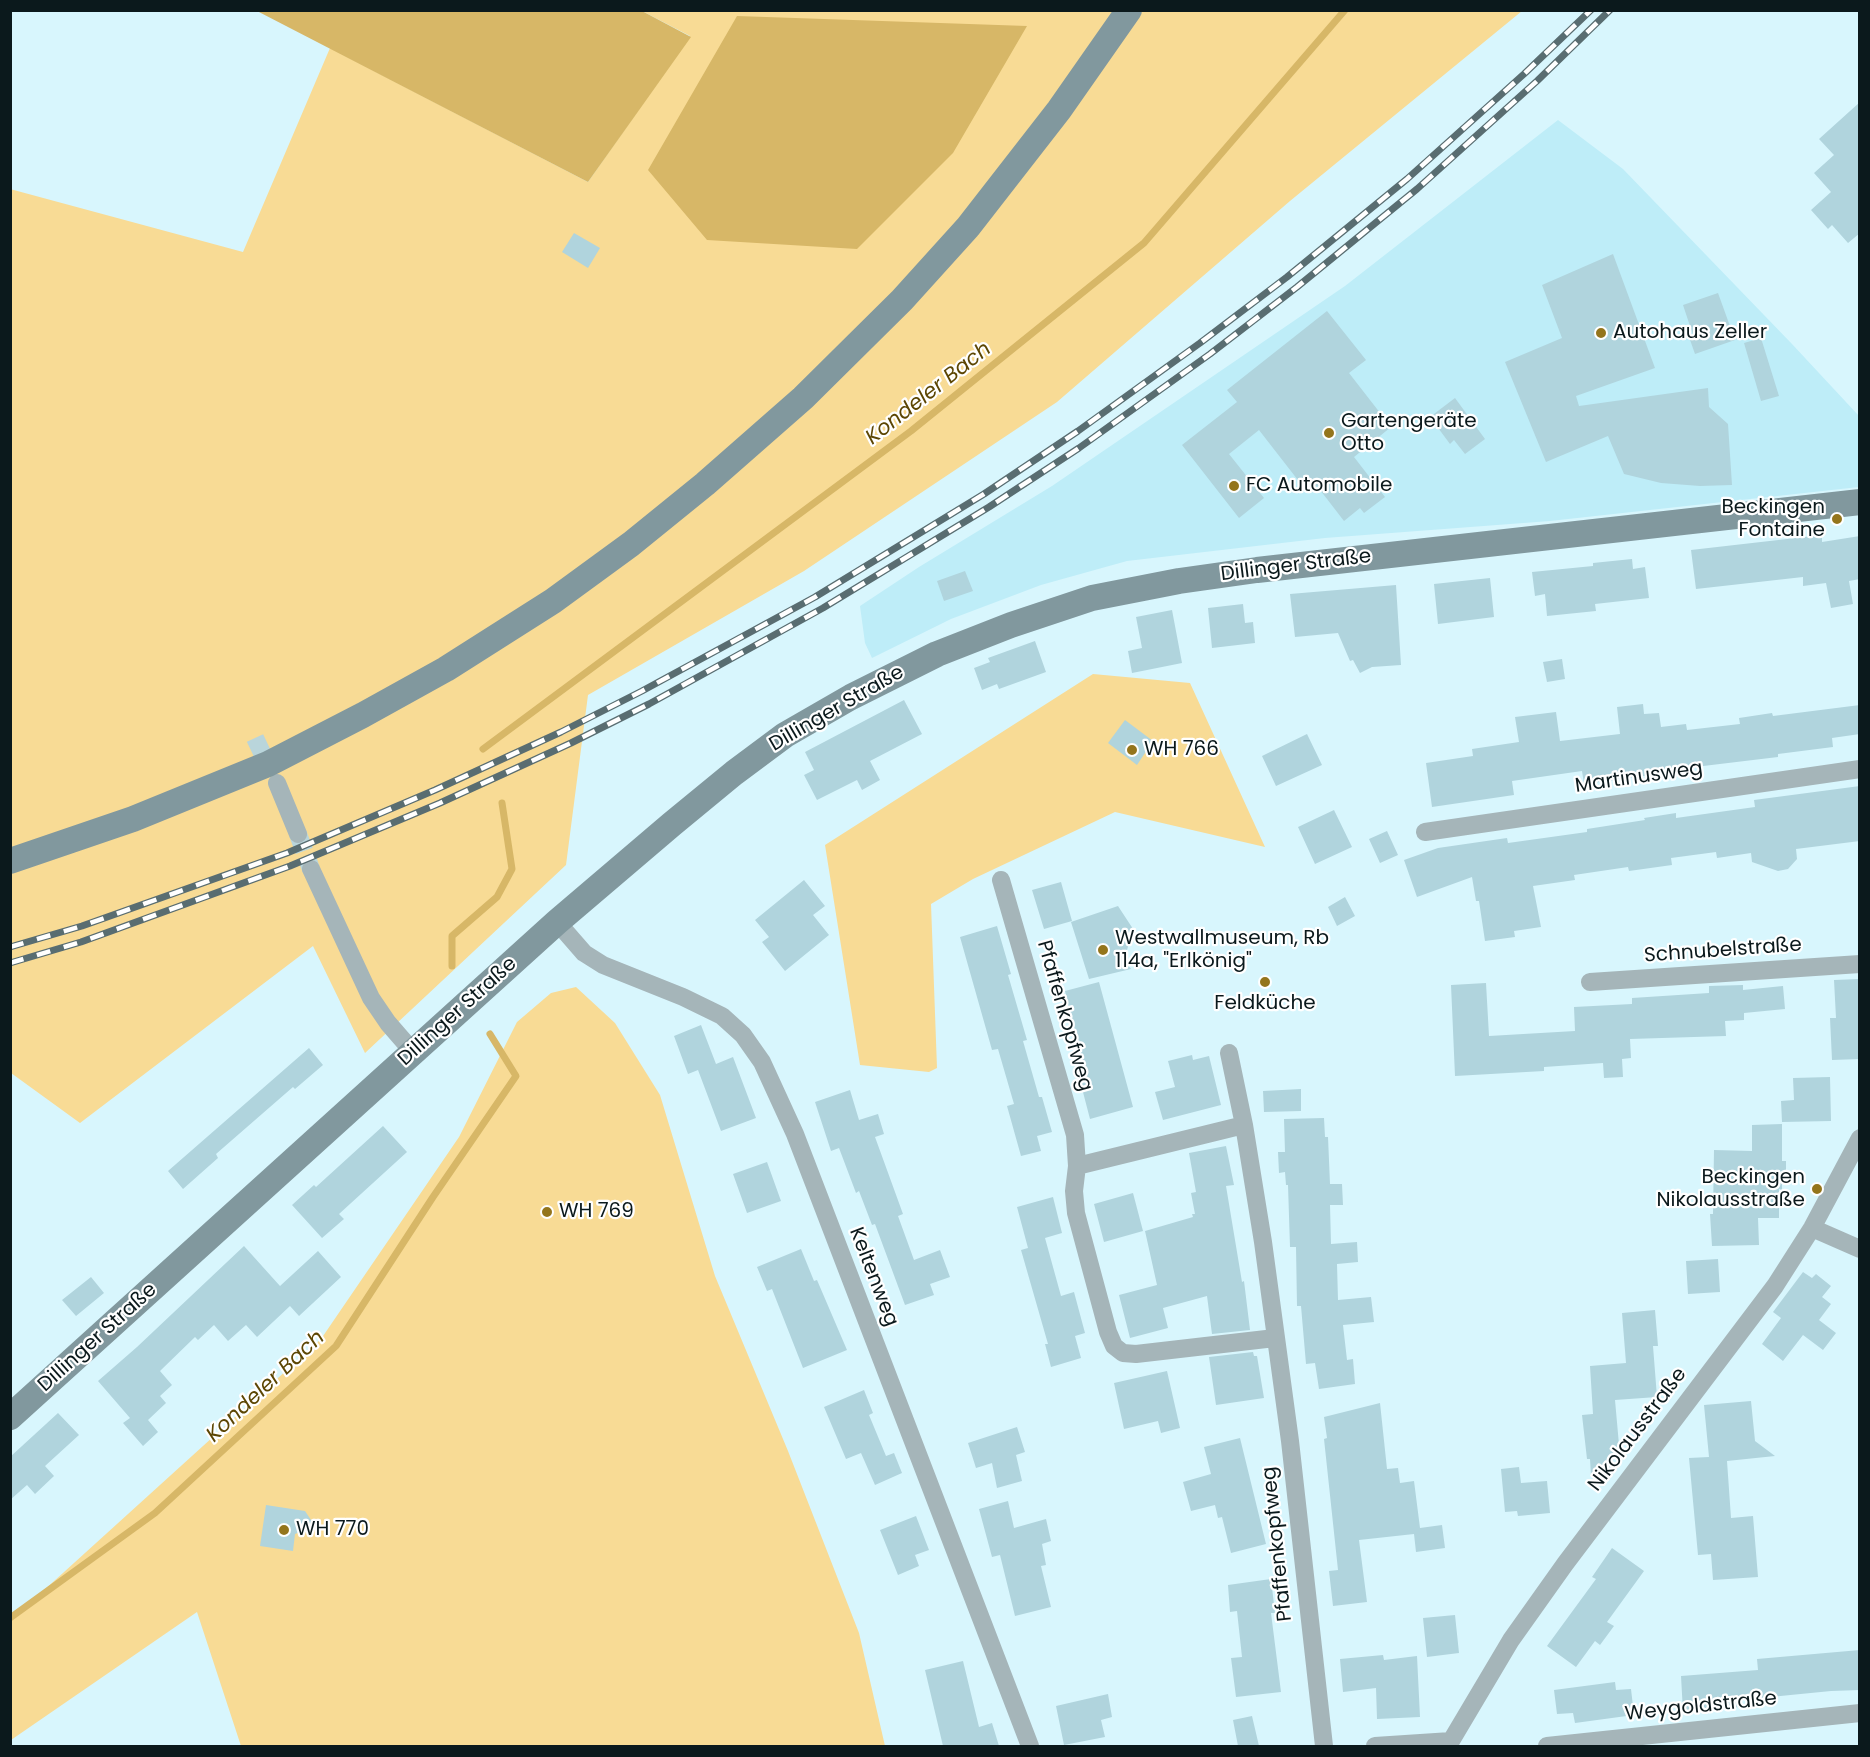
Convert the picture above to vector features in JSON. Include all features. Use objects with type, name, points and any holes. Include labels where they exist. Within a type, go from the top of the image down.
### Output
[{"type":"street","points":[[10,861],[133,819],[258,768],[363,716],[446,669],[553,601],[631,544],[705,484],[803,398],[902,300],[982,209],[1059,110],[1129,10]]},
{"type":"street","name":"Dillinger Straße","points":[[10,1417],[556,922],[734,773],[785,735],[851,696],[938,654],[1011,625],[1092,598],[1179,581],[1257,570],[1860,502]]},
{"type":"street","name":"Martinusweg","points":[[1425,832],[1860,769]]},
{"type":"street","points":[[277,783],[298,834]]},
{"type":"street","points":[[311,869],[371,998],[388,1023],[414,1053]]},
{"type":"street","name":"Pfaffenkopfweg","points":[[1001,880],[1075,1135],[1076,1213],[1108,1332],[1114,1346],[1123,1353],[1137,1354],[1275,1338]]},
{"type":"street","name":"Keltenweg","points":[[556,922],[584,953],[603,965],[683,997],[722,1016],[743,1035],[762,1062],[795,1134],[1030,1746]]},
{"type":"street","name":"Schnubelstraße","points":[[1590,982],[1860,964]]},
{"type":"street","name":"Pfaffenkopfweg","points":[[1229,1053],[1244,1125],[1290,1441],[1324,1746]]},
{"type":"street","points":[[1077,1166],[1244,1125]]},
{"type":"street","name":"Nikolausstraße","points":[[1450,1744],[1511,1640],[1565,1564],[1775,1286],[1812,1228],[1860,1138]]},
{"type":"street","points":[[1812,1228],[1860,1249]]},
{"type":"street","name":"Weygoldstraße","points":[[1547,1746],[1860,1713]]},
{"type":"street","points":[[1375,1746],[1450,1744]]},
{"type":"shaded area","points":[[257,11],[642,11],[691,37],[588,182]]},
{"type":"shaded area","points":[[642,11],[1522,11],[1290,201],[1057,402],[804,571],[588,695],[566,865],[365,1053],[313,946],[80,1123],[11,1073],[10,189],[243,252],[330,48],[588,182],[690,36]]},
{"type":"shaded area","points":[[737,16],[1027,26],[953,153],[857,249],[707,240],[648,170]]},
{"type":"shaded area","points":[[1558,120],[1623,169],[1859,416],[1859,487],[1550,521],[1325,538],[1127,561],[1041,585],[951,619],[872,658],[865,643],[860,606],[919,567],[1052,486],[1345,286]]},
{"type":"shaded area","points":[[1093,674],[1190,683],[1265,847],[1115,812],[973,879],[931,904],[937,1068],[929,1072],[860,1065],[825,845]]},
{"type":"shaded area","points":[[576,987],[615,1023],[660,1095],[715,1276],[788,1451],[859,1633],[885,1746],[241,1746],[197,1612],[11,1740],[10,1621],[321,1339],[459,1137],[517,1022],[551,993]]},
{"type":"building","points":[[1860,102],[1860,233],[1848,243],[1832,225],[1828,229],[1811,210],[1831,192],[1814,173],[1834,155],[1819,139]]},
{"type":"building","points":[[574,233],[600,248],[588,268],[562,252]]},
{"type":"building","name":"Autohaus Zeller","points":[[1613,254],[1655,368],[1576,396],[1579,406],[1708,388],[1709,407],[1728,424],[1732,485],[1700,486],[1661,483],[1624,474],[1608,436],[1546,462],[1505,362],[1562,338],[1542,285]]},
{"type":"building","points":[[1718,293],[1735,340],[1695,354],[1689,337],[1693,335],[1683,305]]},
{"type":"building","points":[[1327,311],[1366,360],[1349,373],[1391,427],[1354,457],[1385,497],[1364,513],[1360,508],[1344,521],[1317,486],[1308,493],[1259,430],[1229,454],[1264,498],[1239,518],[1182,445],[1237,402],[1227,390]]},
{"type":"building","points":[[1761,338],[1779,396],[1761,401],[1744,343]]},
{"type":"building","points":[[1455,398],[1485,439],[1465,454],[1454,440],[1450,444],[1430,417]]},
{"type":"building","points":[[1822,535],[1822,542],[1860,536],[1860,579],[1849,581],[1853,604],[1831,608],[1826,583],[1803,586],[1803,577],[1696,589],[1691,550]]},
{"type":"building","points":[[1632,559],[1633,569],[1645,567],[1649,598],[1595,604],[1596,611],[1547,616],[1545,594],[1535,596],[1532,572],[1593,566],[1593,563]]},
{"type":"building","points":[[965,571],[973,591],[944,601],[937,581]]},
{"type":"building","points":[[1490,578],[1494,617],[1438,624],[1434,584]]},
{"type":"building","points":[[1396,585],[1401,665],[1372,667],[1360,673],[1353,660],[1350,661],[1338,633],[1295,637],[1290,594]]},
{"type":"building","points":[[1243,604],[1245,623],[1253,622],[1255,643],[1212,648],[1208,608]]},
{"type":"building","points":[[1172,610],[1182,663],[1132,673],[1128,651],[1142,648],[1136,617]]},
{"type":"building","points":[[1035,641],[1046,672],[999,689],[997,684],[982,690],[974,668],[990,662],[988,658]]},
{"type":"building","points":[[1562,659],[1565,679],[1547,682],[1543,662]]},
{"type":"building","points":[[904,700],[922,734],[870,761],[880,780],[862,790],[857,780],[817,800],[804,775],[814,770],[805,752]]},
{"type":"building","points":[[1643,704],[1644,714],[1659,713],[1661,727],[1686,724],[1687,730],[1740,724],[1739,718],[1772,713],[1773,716],[1860,705],[1860,734],[1832,738],[1833,747],[1778,754],[1778,757],[1670,770],[1671,773],[1584,784],[1582,771],[1512,781],[1514,795],[1432,807],[1426,763],[1473,756],[1472,749],[1519,742],[1515,717],[1556,712],[1560,741],[1620,734],[1617,707]]},
{"type":"building","name":"WH 766","points":[[1125,720],[1153,741],[1137,765],[1108,743]]},
{"type":"building","points":[[1307,734],[1322,765],[1276,786],[1262,756]]},
{"type":"building","points":[[1860,786],[1860,841],[1796,849],[1797,859],[1788,869],[1778,871],[1752,862],[1751,853],[1717,858],[1716,852],[1671,858],[1672,865],[1629,871],[1628,867],[1574,875],[1575,880],[1533,886],[1541,927],[1514,931],[1515,937],[1485,941],[1479,901],[1476,901],[1472,877],[1417,897],[1404,860],[1438,848],[1507,838],[1508,843],[1587,832],[1587,829],[1645,820],[1644,818],[1676,813],[1676,818],[1755,807],[1754,800]]},
{"type":"building","points":[[1334,810],[1352,847],[1315,864],[1298,827]]},
{"type":"building","points":[[1387,831],[1398,855],[1380,863],[1369,839]]},
{"type":"building","points":[[804,880],[825,906],[813,915],[829,935],[785,971],[762,942],[769,937],[755,920]]},
{"type":"building","points":[[1061,882],[1072,921],[1044,929],[1032,890]]},
{"type":"building","points":[[1345,897],[1355,916],[1337,926],[1328,907]]},
{"type":"building","name":"Westwallmuseum, Rb 114a, \"Erlkönig\"","points":[[1118,906],[1137,935],[1130,940],[1124,960],[1131,969],[1089,979],[1071,922]]},
{"type":"building","points":[[997,926],[1011,974],[1008,975],[1027,1040],[1023,1041],[1052,1132],[1037,1136],[1041,1151],[1021,1156],[1007,1106],[1014,1104],[998,1049],[992,1050],[960,937]]},
{"type":"building","points":[[1860,979],[1860,1059],[1832,1060],[1830,1018],[1836,1018],[1834,980]]},
{"type":"building","points":[[1099,982],[1133,1107],[1090,1119],[1078,1073],[1085,1071],[1065,991]]},
{"type":"building","points":[[1486,983],[1489,1036],[1575,1031],[1574,1007],[1632,1004],[1632,998],[1709,993],[1709,986],[1743,985],[1743,990],[1783,986],[1785,1009],[1744,1013],[1744,1020],[1725,1021],[1726,1036],[1630,1039],[1631,1058],[1622,1059],[1623,1077],[1604,1078],[1603,1063],[1544,1067],[1544,1071],[1455,1076],[1451,985]]},
{"type":"building","points":[[701,1025],[716,1064],[733,1057],[756,1118],[721,1131],[698,1070],[688,1074],[674,1036]]},
{"type":"building","points":[[309,1048],[323,1065],[295,1089],[293,1087],[216,1154],[218,1158],[183,1189],[168,1171]]},
{"type":"building","points":[[1192,1055],[1193,1060],[1209,1056],[1221,1105],[1163,1120],[1155,1092],[1175,1087],[1168,1061]]},
{"type":"building","points":[[1830,1077],[1831,1121],[1782,1122],[1781,1101],[1794,1100],[1793,1078]]},
{"type":"building","points":[[1301,1089],[1301,1111],[1264,1112],[1263,1091]]},
{"type":"building","points":[[850,1090],[859,1120],[878,1114],[884,1134],[875,1137],[903,1214],[898,1216],[914,1260],[940,1250],[950,1277],[930,1284],[934,1295],[905,1305],[875,1224],[872,1225],[859,1191],[856,1193],[839,1148],[831,1151],[815,1102]]},
{"type":"building","points":[[1324,1118],[1325,1137],[1328,1137],[1330,1184],[1342,1184],[1343,1205],[1330,1205],[1331,1244],[1357,1242],[1358,1262],[1337,1264],[1338,1300],[1371,1297],[1374,1322],[1343,1325],[1347,1360],[1353,1359],[1355,1384],[1319,1389],[1315,1363],[1306,1364],[1301,1306],[1297,1306],[1296,1247],[1290,1247],[1288,1185],[1286,1185],[1285,1172],[1279,1173],[1278,1152],[1285,1152],[1284,1119]]},
{"type":"building","points":[[1782,1124],[1782,1161],[1786,1161],[1786,1179],[1782,1179],[1782,1190],[1779,1189],[1779,1218],[1758,1218],[1759,1245],[1712,1246],[1710,1214],[1713,1214],[1714,1150],[1752,1151],[1752,1125]]},
{"type":"building","points":[[383,1126],[407,1152],[339,1214],[344,1219],[322,1238],[292,1205],[314,1185],[316,1187]]},
{"type":"building","points":[[1226,1146],[1234,1185],[1226,1186],[1242,1282],[1244,1281],[1250,1330],[1212,1334],[1207,1296],[1163,1308],[1168,1328],[1130,1338],[1119,1295],[1157,1285],[1145,1231],[1193,1217],[1192,1214],[1195,1214],[1191,1193],[1196,1192],[1189,1153]]},
{"type":"building","points":[[767,1162],[781,1201],[747,1213],[733,1174]]},
{"type":"building","points":[[1133,1193],[1143,1231],[1104,1242],[1094,1204]]},
{"type":"building","points":[[1053,1197],[1062,1233],[1045,1238],[1061,1296],[1074,1292],[1085,1333],[1075,1336],[1081,1358],[1051,1367],[1045,1344],[1048,1344],[1021,1250],[1028,1248],[1017,1207]]},
{"type":"building","points":[[244,1246],[280,1286],[318,1251],[341,1277],[299,1316],[290,1306],[257,1337],[246,1325],[228,1341],[214,1325],[198,1340],[195,1337],[160,1371],[172,1385],[160,1396],[166,1403],[148,1420],[158,1432],[143,1446],[123,1423],[130,1418],[98,1381]]},
{"type":"building","points":[[801,1249],[847,1350],[803,1368],[772,1289],[767,1291],[757,1267]]},
{"type":"building","points":[[1718,1259],[1720,1292],[1688,1294],[1686,1261]]},
{"type":"building","points":[[1803,1272],[1812,1278],[1816,1274],[1831,1286],[1822,1297],[1831,1304],[1819,1320],[1836,1333],[1823,1350],[1803,1335],[1783,1361],[1762,1344],[1781,1318],[1773,1312]]},
{"type":"building","points":[[91,1277],[104,1293],[76,1316],[62,1300]]},
{"type":"building","points":[[1655,1310],[1658,1346],[1653,1346],[1657,1397],[1615,1400],[1620,1456],[1611,1457],[1613,1474],[1591,1476],[1582,1415],[1593,1414],[1590,1366],[1626,1363],[1622,1313]]},
{"type":"building","points":[[1253,1352],[1254,1356],[1257,1356],[1264,1398],[1216,1405],[1209,1357]]},
{"type":"building","points":[[1167,1371],[1180,1428],[1161,1433],[1158,1421],[1124,1429],[1114,1383]]},
{"type":"building","points":[[864,1390],[873,1413],[869,1415],[886,1456],[894,1453],[902,1473],[875,1485],[861,1453],[846,1459],[824,1407]]},
{"type":"building","points":[[1751,1401],[1755,1441],[1775,1456],[1727,1461],[1731,1518],[1753,1516],[1758,1577],[1713,1580],[1711,1554],[1698,1555],[1689,1458],[1709,1457],[1704,1405]]},
{"type":"building","points":[[1380,1403],[1387,1469],[1398,1468],[1400,1483],[1414,1481],[1420,1528],[1442,1525],[1445,1548],[1416,1552],[1414,1534],[1359,1540],[1367,1602],[1333,1606],[1329,1571],[1338,1570],[1324,1439],[1327,1438],[1324,1417]]},
{"type":"building","points":[[58,1413],[79,1435],[45,1466],[54,1476],[35,1494],[27,1485],[10,1500],[10,1457]]},
{"type":"building","points":[[1017,1427],[1025,1452],[1016,1455],[1022,1481],[997,1488],[992,1463],[976,1468],[968,1443]]},
{"type":"building","points":[[1240,1438],[1266,1544],[1231,1553],[1222,1517],[1218,1518],[1215,1505],[1191,1511],[1183,1482],[1211,1474],[1204,1447]]},
{"type":"building","points":[[1519,1467],[1521,1483],[1547,1481],[1550,1513],[1518,1516],[1517,1511],[1505,1512],[1501,1469]]},
{"type":"building","points":[[1008,1501],[1014,1528],[1046,1519],[1051,1541],[1042,1544],[1046,1565],[1041,1566],[1051,1607],[1015,1616],[1000,1555],[992,1557],[979,1509]]},
{"type":"building","name":"WH 770","points":[[266,1505],[305,1511],[315,1526],[295,1534],[293,1551],[260,1546]]},
{"type":"building","points":[[916,1516],[929,1550],[915,1555],[919,1566],[898,1575],[880,1530]]},
{"type":"building","points":[[1612,1548],[1644,1571],[1607,1622],[1614,1626],[1600,1645],[1595,1641],[1576,1667],[1547,1646],[1596,1579],[1592,1577]]},
{"type":"building","points":[[1271,1579],[1275,1613],[1271,1613],[1281,1692],[1236,1697],[1231,1658],[1242,1657],[1237,1611],[1230,1612],[1228,1585]]},
{"type":"building","points":[[1455,1615],[1459,1653],[1427,1657],[1423,1618]]},
{"type":"building","points":[[1860,1650],[1860,1690],[1740,1700],[1740,1707],[1683,1712],[1681,1676],[1758,1670],[1757,1659]]},
{"type":"building","points":[[1383,1655],[1384,1660],[1417,1656],[1420,1717],[1377,1719],[1376,1688],[1343,1692],[1340,1659]]},
{"type":"building","points":[[963,1661],[979,1727],[992,1723],[999,1746],[943,1746],[925,1670]]},
{"type":"building","points":[[1615,1682],[1616,1690],[1631,1689],[1634,1715],[1575,1723],[1573,1713],[1557,1714],[1554,1690]]},
{"type":"building","points":[[1108,1694],[1112,1717],[1101,1720],[1105,1737],[1064,1745],[1056,1706]]},
{"type":"building","points":[[1252,1716],[1259,1746],[1238,1746],[1233,1720]]},
{"type":"waterway","name":"Kondeler Bach","points":[[483,749],[911,431],[1144,243],[1345,10]]},
{"type":"waterway","name":"Kondeler Bach","points":[[452,966],[452,936],[497,897],[512,869],[502,803]]},
{"type":"waterway","name":"Kondeler Bach","points":[[10,1618],[155,1513],[336,1346],[433,1197],[516,1076],[490,1034]]},
{"type":"tunnel","points":[[255,738],[272,774]]},
{"type":"tunnel","points":[[298,834],[311,869]]},
{"type":"railway","points":[[10,947],[82,926],[287,853],[435,790],[561,732],[642,691],[815,597],[984,494],[1078,431],[1200,343],[1287,277],[1407,179],[1524,74],[1591,10]]},
{"type":"railway","points":[[10,963],[81,942],[290,866],[440,803],[571,743],[649,704],[823,608],[989,507],[1079,448],[1210,354],[1297,287],[1417,189],[1537,81],[1610,10]]},
{"type":"place","name":"Autohaus Zeller","points":[[1601,333]]},
{"type":"place","name":"Gartengeräte Otto","points":[[1329,433]]},
{"type":"place","name":"FC Automobile","points":[[1234,486]]},
{"type":"place","name":"Beckingen Fontaine","points":[[1837,519]]},
{"type":"place","name":"WH 766","points":[[1132,750]]},
{"type":"place","name":"Westwallmuseum, Rb 114a, \"Erlkönig\"","points":[[1103,950]]},
{"type":"place","name":"Feldküche","points":[[1265,982]]},
{"type":"place","name":"Beckingen Nikolausstraße","points":[[1817,1189]]},
{"type":"place","name":"WH 769","points":[[547,1212]]},
{"type":"place","name":"WH 770","points":[[284,1530]]}]
